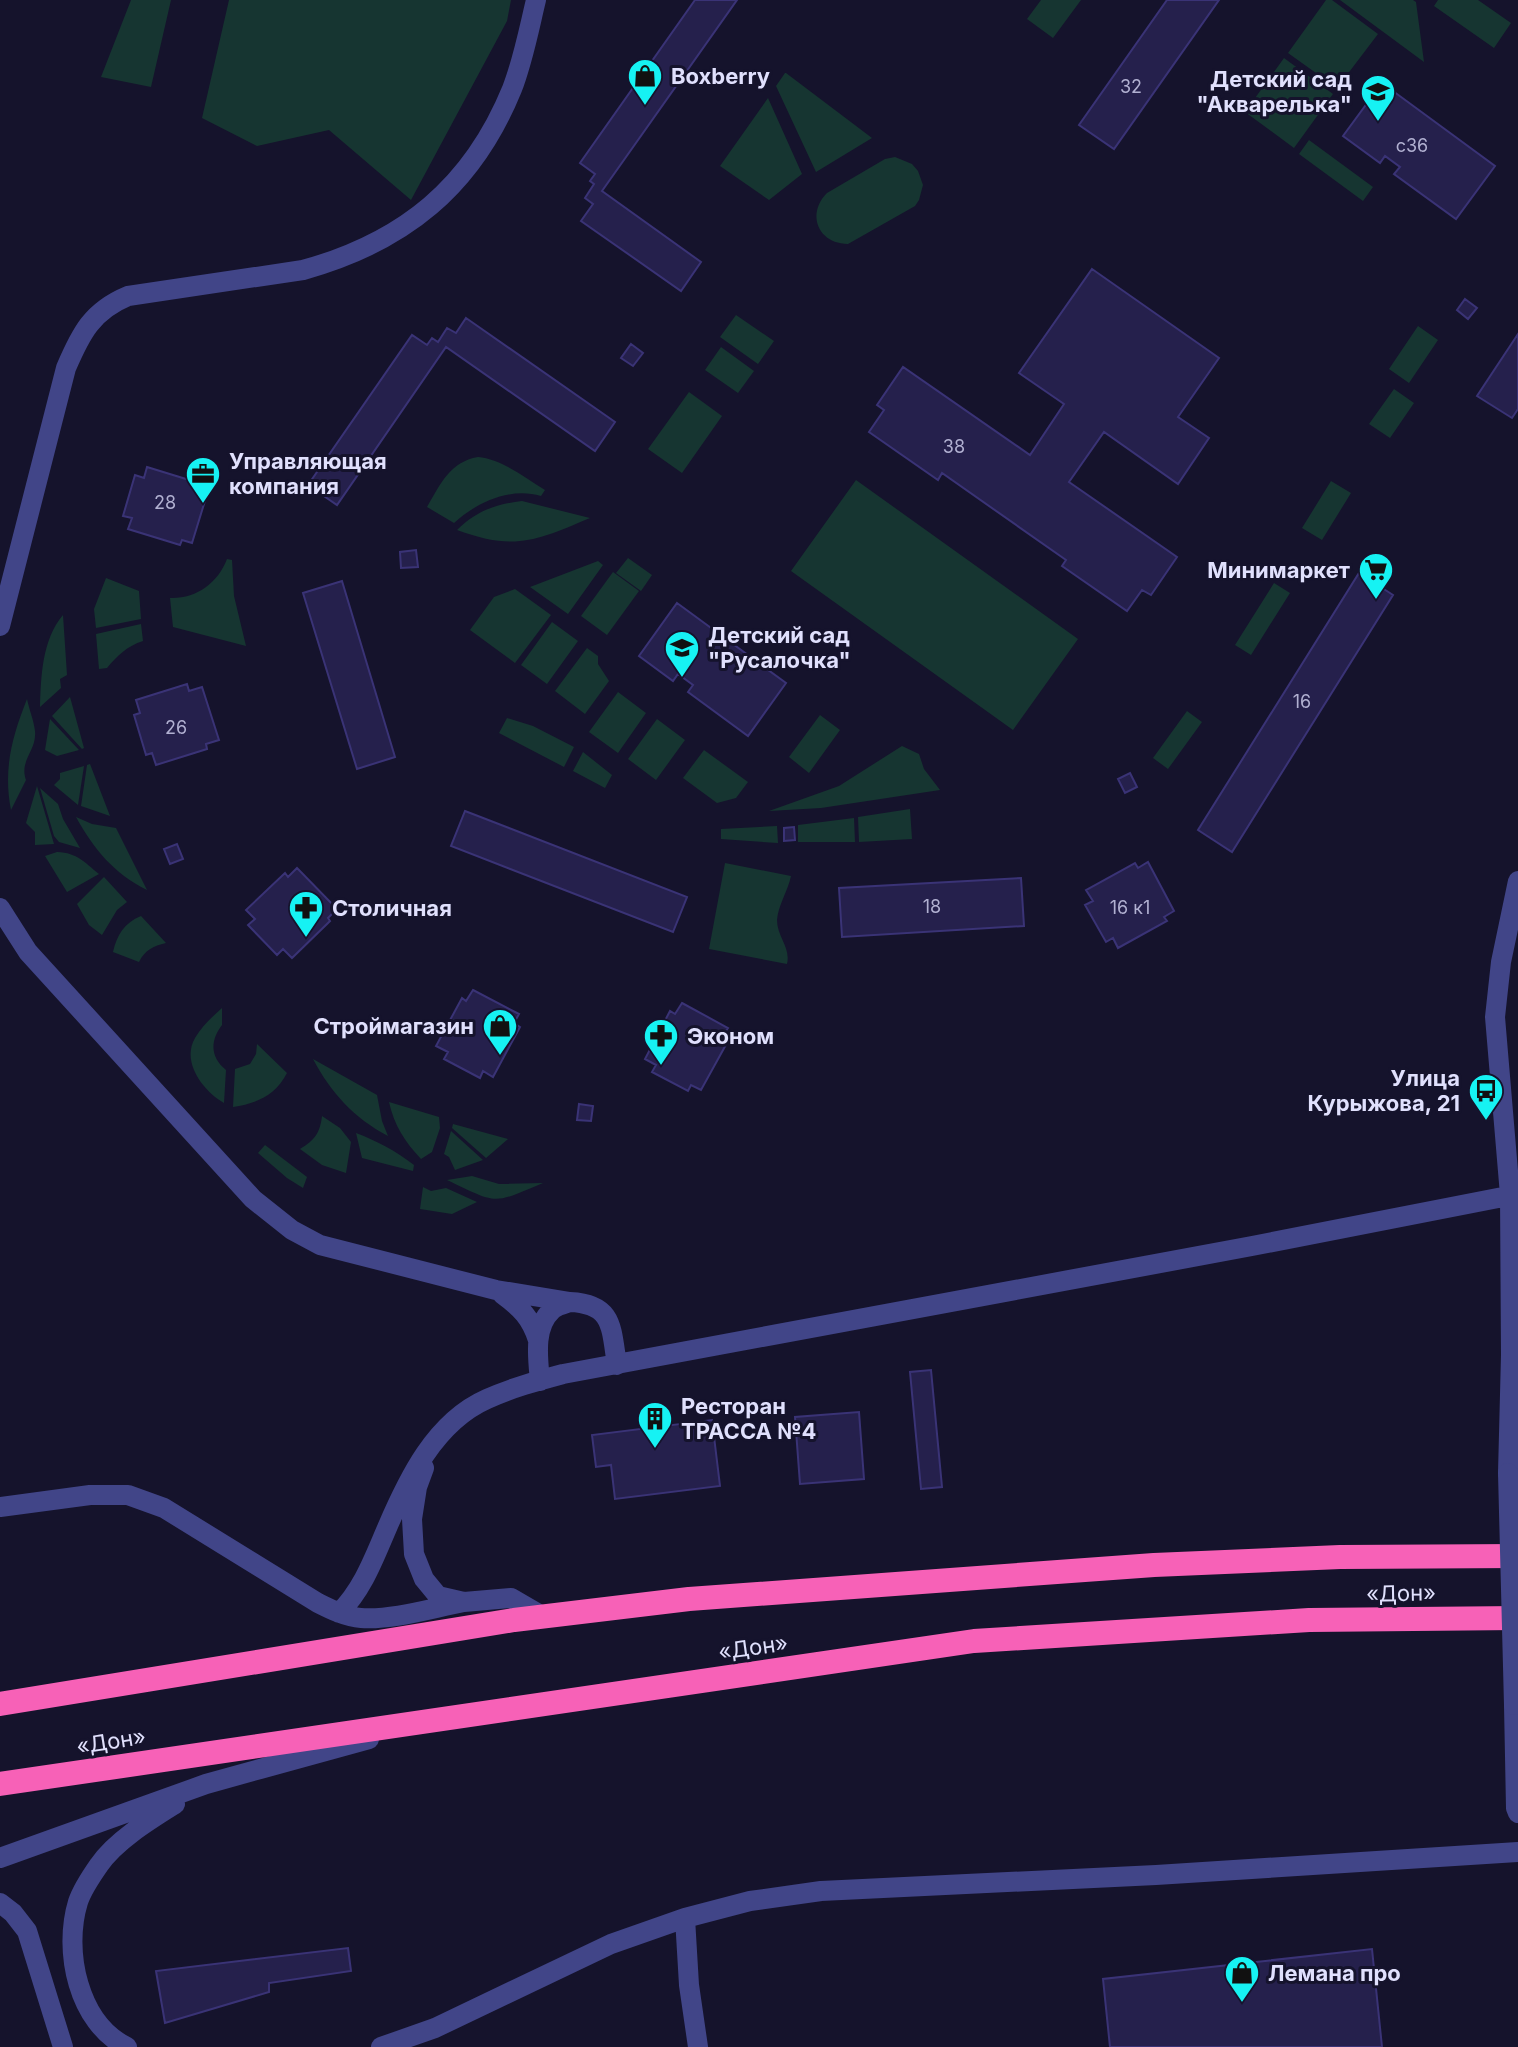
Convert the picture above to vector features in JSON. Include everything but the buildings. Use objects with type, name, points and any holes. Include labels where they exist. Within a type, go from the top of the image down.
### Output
[{"type":"highway","name":"«Дон»","points":[[0,1704],[542,1616],[689,1599],[1154,1565],[1340,1557],[1518,1556]]},
{"type":"highway","name":"«Дон»","points":[[0,1784],[974,1641],[1309,1620],[1518,1618]]},
{"type":"street","points":[[0,626],[66,368],[77,341],[93,318],[107,305],[128,296],[303,270],[329,263],[366,248],[412,222],[446,191],[472,161],[496,124],[513,86],[536,0]]},
{"type":"street","points":[[1518,881],[1501,962],[1495,1017],[1518,1234]]},
{"type":"street","points":[[0,908],[28,952],[253,1199],[292,1230],[320,1245],[496,1290],[588,1303],[604,1312],[611,1330],[617,1365]]},
{"type":"street","points":[[339,1613],[362,1583],[407,1480],[434,1442],[460,1416],[485,1400],[540,1381],[617,1365],[1514,1194]]},
{"type":"street","points":[[1514,1194],[1508,1473],[1518,1813]]},
{"type":"street","points":[[496,1290],[523,1309],[533,1324],[538,1340],[540,1381]]},
{"type":"street","points":[[538,1340],[552,1309],[570,1302]]},
{"type":"street","points":[[434,1442],[417,1487],[412,1519],[414,1554],[424,1579],[438,1596],[464,1602]]},
{"type":"street","points":[[0,1507],[90,1495],[128,1495],[164,1508],[318,1603],[339,1613],[361,1618],[511,1598],[542,1616]]},
{"type":"street","points":[[0,1858],[206,1784],[442,1718]]},
{"type":"street","points":[[122,2046],[92,2016],[75,1975],[73,1944],[78,1902],[101,1862],[142,1825],[206,1784]]},
{"type":"street","points":[[381,2047],[435,2028],[611,1944],[685,1918],[750,1901],[821,1891],[1156,1875],[1518,1852]]},
{"type":"street","points":[[0,1903],[13,1913],[27,1931],[63,2047]]},
{"type":"street","points":[[685,1918],[689,1985],[698,2047]]},
{"type":"green space","points":[[131,0],[171,0],[151,87],[101,77]]},
{"type":"green space","points":[[229,0],[511,0],[507,21],[411,200],[329,130],[257,146],[202,118]]},
{"type":"green space","points":[[1041,0],[1081,0],[1053,38],[1027,19]]},
{"type":"green space","points":[[1326,0],[1332,0],[1378,34],[1337,88],[1288,53]]},
{"type":"green space","points":[[1340,0],[1416,2],[1424,62]]},
{"type":"green space","points":[[1438,0],[1478,0],[1511,23],[1494,48],[1434,6]]},
{"type":"green space","points":[[1284,58],[1333,94],[1294,148],[1245,112]]},
{"type":"green space","points":[[785,73],[872,138],[816,172],[776,86]]},
{"type":"green space","points":[[768,98],[802,174],[769,200],[720,166]]},
{"type":"green space","points":[[1309,140],[1373,187],[1363,201],[1299,154]]},
{"type":"green space","points":[[895,157],[912,164],[918,171],[923,185],[915,206],[848,244],[829,239],[818,226],[817,218],[817,210],[827,193],[885,159]]},
{"type":"green space","points":[[736,315],[774,341],[758,364],[720,337]]},
{"type":"green space","points":[[1418,326],[1438,340],[1409,383],[1389,369]]},
{"type":"green space","points":[[721,347],[754,371],[738,393],[705,370]]},
{"type":"green space","points":[[1394,389],[1414,403],[1390,438],[1369,424]]},
{"type":"green space","points":[[689,392],[722,416],[682,473],[648,449]]},
{"type":"green space","points":[[478,457],[504,465],[545,490],[541,496],[518,493],[494,498],[454,523],[427,507],[453,469]]},
{"type":"green space","points":[[856,480],[1078,639],[1013,730],[791,571]]},
{"type":"green space","points":[[1331,481],[1351,493],[1322,540],[1302,528]]},
{"type":"green space","points":[[522,501],[590,518],[554,533],[525,540],[494,540],[457,530],[487,510]]},
{"type":"green space","points":[[628,558],[652,575],[641,591],[616,573]]},
{"type":"green space","points":[[227,559],[232,560],[234,596],[246,646],[173,627],[170,598],[189,596],[205,588],[218,575]]},
{"type":"green space","points":[[598,561],[603,565],[568,614],[530,587]]},
{"type":"green space","points":[[613,572],[639,591],[607,635],[581,616]]},
{"type":"green space","points":[[106,578],[139,591],[141,619],[96,628],[94,609]]},
{"type":"green space","points":[[1274,583],[1290,593],[1251,655],[1235,645]]},
{"type":"green space","points":[[515,589],[551,615],[515,663],[470,630],[494,597]]},
{"type":"green space","points":[[63,615],[67,675],[60,679],[61,688],[40,707],[47,647]]},
{"type":"green space","points":[[552,622],[578,641],[547,684],[521,665]]},
{"type":"green space","points":[[141,624],[143,641],[123,652],[107,668],[99,669],[96,634]]},
{"type":"green space","points":[[587,648],[598,656],[598,664],[609,681],[585,714],[555,691]]},
{"type":"green space","points":[[618,692],[646,713],[618,753],[589,732]]},
{"type":"green space","points":[[70,697],[84,748],[82,749],[52,716]]},
{"type":"green space","points":[[27,699],[35,738],[26,761],[26,780],[11,810],[8,781],[10,753]]},
{"type":"green space","points":[[1187,711],[1202,722],[1168,769],[1153,758]]},
{"type":"green space","points":[[820,715],[840,730],[809,773],[789,757]]},
{"type":"green space","points":[[507,718],[533,726],[574,747],[564,767],[499,733]]},
{"type":"green space","points":[[50,719],[79,750],[57,756],[45,750]]},
{"type":"green space","points":[[657,719],[685,740],[656,780],[628,759]]},
{"type":"green space","points":[[902,746],[919,754],[924,769],[940,790],[821,808],[769,811],[839,786]]},
{"type":"green space","points":[[704,750],[748,782],[736,798],[717,803],[683,778]]},
{"type":"green space","points":[[583,752],[612,775],[605,788],[573,771]]},
{"type":"green space","points":[[90,764],[110,816],[81,806],[87,765]]},
{"type":"green space","points":[[84,766],[78,805],[54,785],[60,779],[60,773]]},
{"type":"green space","points":[[37,786],[54,844],[35,845],[35,832],[26,823]]},
{"type":"green space","points":[[40,788],[58,804],[80,848],[59,842],[54,836]]},
{"type":"green space","points":[[910,809],[912,839],[859,842],[858,817]]},
{"type":"green space","points":[[76,817],[92,824],[116,828],[147,890],[124,876],[106,859]]},
{"type":"green space","points":[[854,818],[855,842],[798,842],[798,825]]},
{"type":"green space","points":[[777,826],[778,843],[721,839],[721,829]]},
{"type":"green space","points":[[57,852],[76,856],[99,874],[67,892],[45,856]]},
{"type":"green space","points":[[725,863],[791,876],[777,920],[787,952],[787,964],[709,949]]},
{"type":"green space","points":[[104,877],[127,902],[117,910],[102,935],[89,925],[77,904]]},
{"type":"green space","points":[[141,916],[166,943],[150,949],[139,962],[113,952],[122,930]]},
{"type":"green space","points":[[222,1008],[222,1025],[215,1037],[214,1049],[217,1060],[226,1070],[224,1103],[196,1075],[191,1057],[195,1038]]},
{"type":"green space","points":[[257,1044],[287,1073],[277,1087],[264,1097],[233,1107],[235,1069],[250,1064]]},
{"type":"green space","points":[[313,1059],[377,1095],[388,1136],[344,1104]]},
{"type":"green space","points":[[389,1102],[439,1117],[440,1128],[432,1152],[421,1159],[415,1153],[397,1126]]},
{"type":"green space","points":[[322,1116],[340,1128],[351,1142],[346,1173],[322,1165],[300,1149],[316,1136]]},
{"type":"green space","points":[[453,1124],[508,1139],[486,1158],[452,1128]]},
{"type":"green space","points":[[451,1131],[483,1160],[455,1170],[449,1157],[444,1154]]},
{"type":"green space","points":[[356,1133],[400,1155],[414,1165],[413,1171],[362,1158]]},
{"type":"green space","points":[[265,1145],[307,1177],[303,1188],[258,1153]]},
{"type":"green space","points":[[472,1176],[499,1184],[543,1183],[495,1199],[447,1180]]},
{"type":"green space","points":[[423,1187],[431,1191],[446,1188],[477,1202],[452,1214],[420,1209]]},
{"type":"place","name":"Boxberry","points":[[645,107]]},
{"type":"place","name":"Детский сад \"Акварелька\"","points":[[1378,123]]},
{"type":"place","name":"Управляющая компания","points":[[203,505]]},
{"type":"place","name":"Минимаркет","points":[[1376,601]]},
{"type":"place","name":"Детский сад \"Русалочка\"","points":[[682,679]]},
{"type":"place","name":"Столичная","points":[[306,939]]},
{"type":"place","name":"Строймагазин","points":[[500,1057]]},
{"type":"place","name":"Эконом","points":[[661,1067]]},
{"type":"place","name":"Улица Курыжова, 21","points":[[1486,1122]]},
{"type":"place","name":"Ресторан ТРАССА №4","points":[[655,1450]]},
{"type":"place","name":"Лемана про","points":[[1242,2004]]}]
